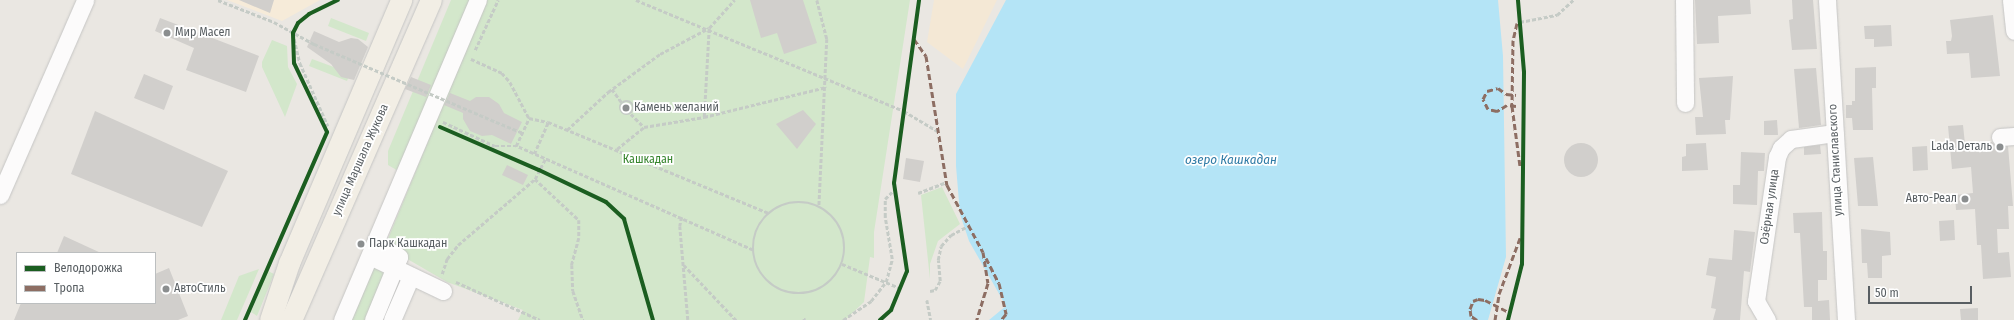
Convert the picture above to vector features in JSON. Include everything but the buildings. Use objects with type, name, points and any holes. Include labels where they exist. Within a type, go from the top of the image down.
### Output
[{"type":"main road","name":"улица Маршала Жукова","points":[[270,320],[289,263],[401,0]]},
{"type":"main road","name":"улица Маршала Жукова","points":[[291,320],[431,0]]},
{"type":"street","points":[[0,195],[85,0]]},
{"type":"street","points":[[342,320],[478,0]]},
{"type":"street","points":[[1684,0],[1685,103]]},
{"type":"street","name":"улица Станиславского","points":[[1827,0],[1846,320]]},
{"type":"street","points":[[2012,0],[2014,31]]},
{"type":"street","name":"Озёрная улица","points":[[1767,320],[1756,301],[1777,158],[1781,148],[1791,139],[1835,133]]},
{"type":"street","points":[[372,249],[394,268],[411,276],[447,281]]},
{"type":"street","points":[[373,320],[394,268]]},
{"type":"street","points":[[392,320],[411,276]]},
{"type":"path","points":[[218,0],[274,22],[302,39],[523,133]]},
{"type":"path","points":[[636,0],[709,28],[826,81],[904,111],[937,131]]},
{"type":"path","points":[[567,130],[612,89],[660,54],[709,28],[734,0]]},
{"type":"path","points":[[817,0],[827,39],[826,87],[819,206]]},
{"type":"path","points":[[1520,29],[1519,20],[1557,15],[1573,0]]},
{"type":"path","points":[[704,117],[709,28]]},
{"type":"path","points":[[293,33],[294,63],[329,132]]},
{"type":"path","points":[[471,59],[502,73],[510,82],[529,118],[516,146]]},
{"type":"path","points":[[616,150],[644,128],[704,117],[826,87]]},
{"type":"path","points":[[612,89],[622,104],[621,112],[627,115],[631,114],[644,128]]},
{"type":"path","points":[[622,104],[628,102],[632,104],[633,110],[631,114]]},
{"type":"path","points":[[903,119],[905,104]]},
{"type":"path","points":[[529,118],[548,122],[769,213]]},
{"type":"path","points":[[443,122],[495,146],[516,146],[682,217],[753,250]]},
{"type":"path","points":[[534,154],[548,122]]},
{"type":"path","points":[[440,127],[500,153]]},
{"type":"path","points":[[447,281],[447,259],[458,245],[535,179],[545,159]]},
{"type":"path","points":[[533,167],[546,173]]},
{"type":"path","points":[[535,179],[579,220],[579,238],[572,265],[573,291],[582,320]]},
{"type":"path","points":[[918,193],[946,182]]},
{"type":"path","points":[[894,183],[896,195]]},
{"type":"path","points":[[843,320],[871,301],[886,282],[892,259],[885,217],[885,199],[896,189]]},
{"type":"path","points":[[793,202],[806,202],[819,206],[830,214],[845,236],[842,264],[836,277],[825,286],[813,292],[799,294],[785,292],[767,281],[756,264],[753,250],[757,230],[769,213],[793,202]]},
{"type":"path","points":[[682,217],[680,226],[688,320]]},
{"type":"path","points":[[930,291],[935,290],[940,281],[938,260],[941,246],[951,235],[970,226]]},
{"type":"path","points":[[842,264],[902,288]]},
{"type":"path","points":[[684,265],[736,320]]},
{"type":"path","points":[[434,273],[447,281],[540,320]]},
{"type":"path","points":[[898,296],[904,283]]},
{"type":"path","points":[[927,300],[931,320]]},
{"type":"shaded area","points":[[227,0],[320,0],[282,21]]},
{"type":"green space","points":[[451,0],[472,0],[400,172],[388,165],[388,151]]},
{"type":"green space","name":"Кашкадан","points":[[486,0],[910,0],[874,232],[874,258],[870,257],[864,302],[845,320],[518,320],[523,310],[447,282],[385,246]]},
{"type":"green space","points":[[331,18],[369,33],[366,41],[328,26]]},
{"type":"green space","points":[[272,40],[287,46],[288,67],[297,84],[285,117],[262,67],[262,62]]},
{"type":"green space","points":[[312,59],[350,73],[347,81],[309,66]]},
{"type":"green space","points":[[942,187],[960,224],[938,241],[930,264],[930,279],[921,195]]},
{"type":"green space","points":[[378,254],[391,256],[368,320],[350,320]]},
{"type":"green space","points":[[259,269],[237,320],[221,320],[239,276]]},
{"type":"green space","points":[[268,271],[274,274],[257,316],[251,312]]},
{"type":"sand","points":[[934,0],[997,0],[963,69],[927,42]]},
{"type":"water","name":"озеро Кашкадан","points":[[1006,0],[1498,0],[1503,56],[1506,257],[1488,320],[989,320],[1006,306],[969,241],[960,214],[956,166],[956,94]]},
{"type":"marked path","points":[[1517,23],[1513,40],[1512,106],[1520,166]]},
{"type":"marked path","points":[[914,39],[926,56],[947,185],[983,252],[988,283],[977,320]]},
{"type":"marked path","points":[[1516,95],[1506,94],[1498,88],[1487,91],[1483,99],[1488,109],[1497,111],[1507,105],[1516,106]]},
{"type":"marked path","points":[[1495,320],[1499,294],[1520,238]]},
{"type":"marked path","points":[[986,258],[999,283],[1006,314],[1001,320]]},
{"type":"marked path","points":[[1477,320],[1471,316],[1470,309],[1473,301],[1478,299],[1485,300],[1510,313]]},
{"type":"cycle path","points":[[245,320],[327,132],[294,63],[293,33],[298,23],[309,14],[338,0]]},
{"type":"cycle path","points":[[880,320],[891,310],[907,271],[894,183],[919,0]]},
{"type":"cycle path","points":[[1508,320],[1522,264],[1524,72],[1518,0]]},
{"type":"cycle path","points":[[440,127],[539,170],[606,202],[624,219],[653,320]]},
{"type":"place","name":"Мир Масел","points":[[167,33]]},
{"type":"place","name":"Камень желаний","points":[[626,108]]},
{"type":"place","name":"Lada Dеталь","points":[[2000,147]]},
{"type":"place","name":"Авто-Реал","points":[[1965,199]]},
{"type":"place","name":"Парк Кашкадан","points":[[361,244]]},
{"type":"place","name":"АвтоСтиль","points":[[166,289]]}]
